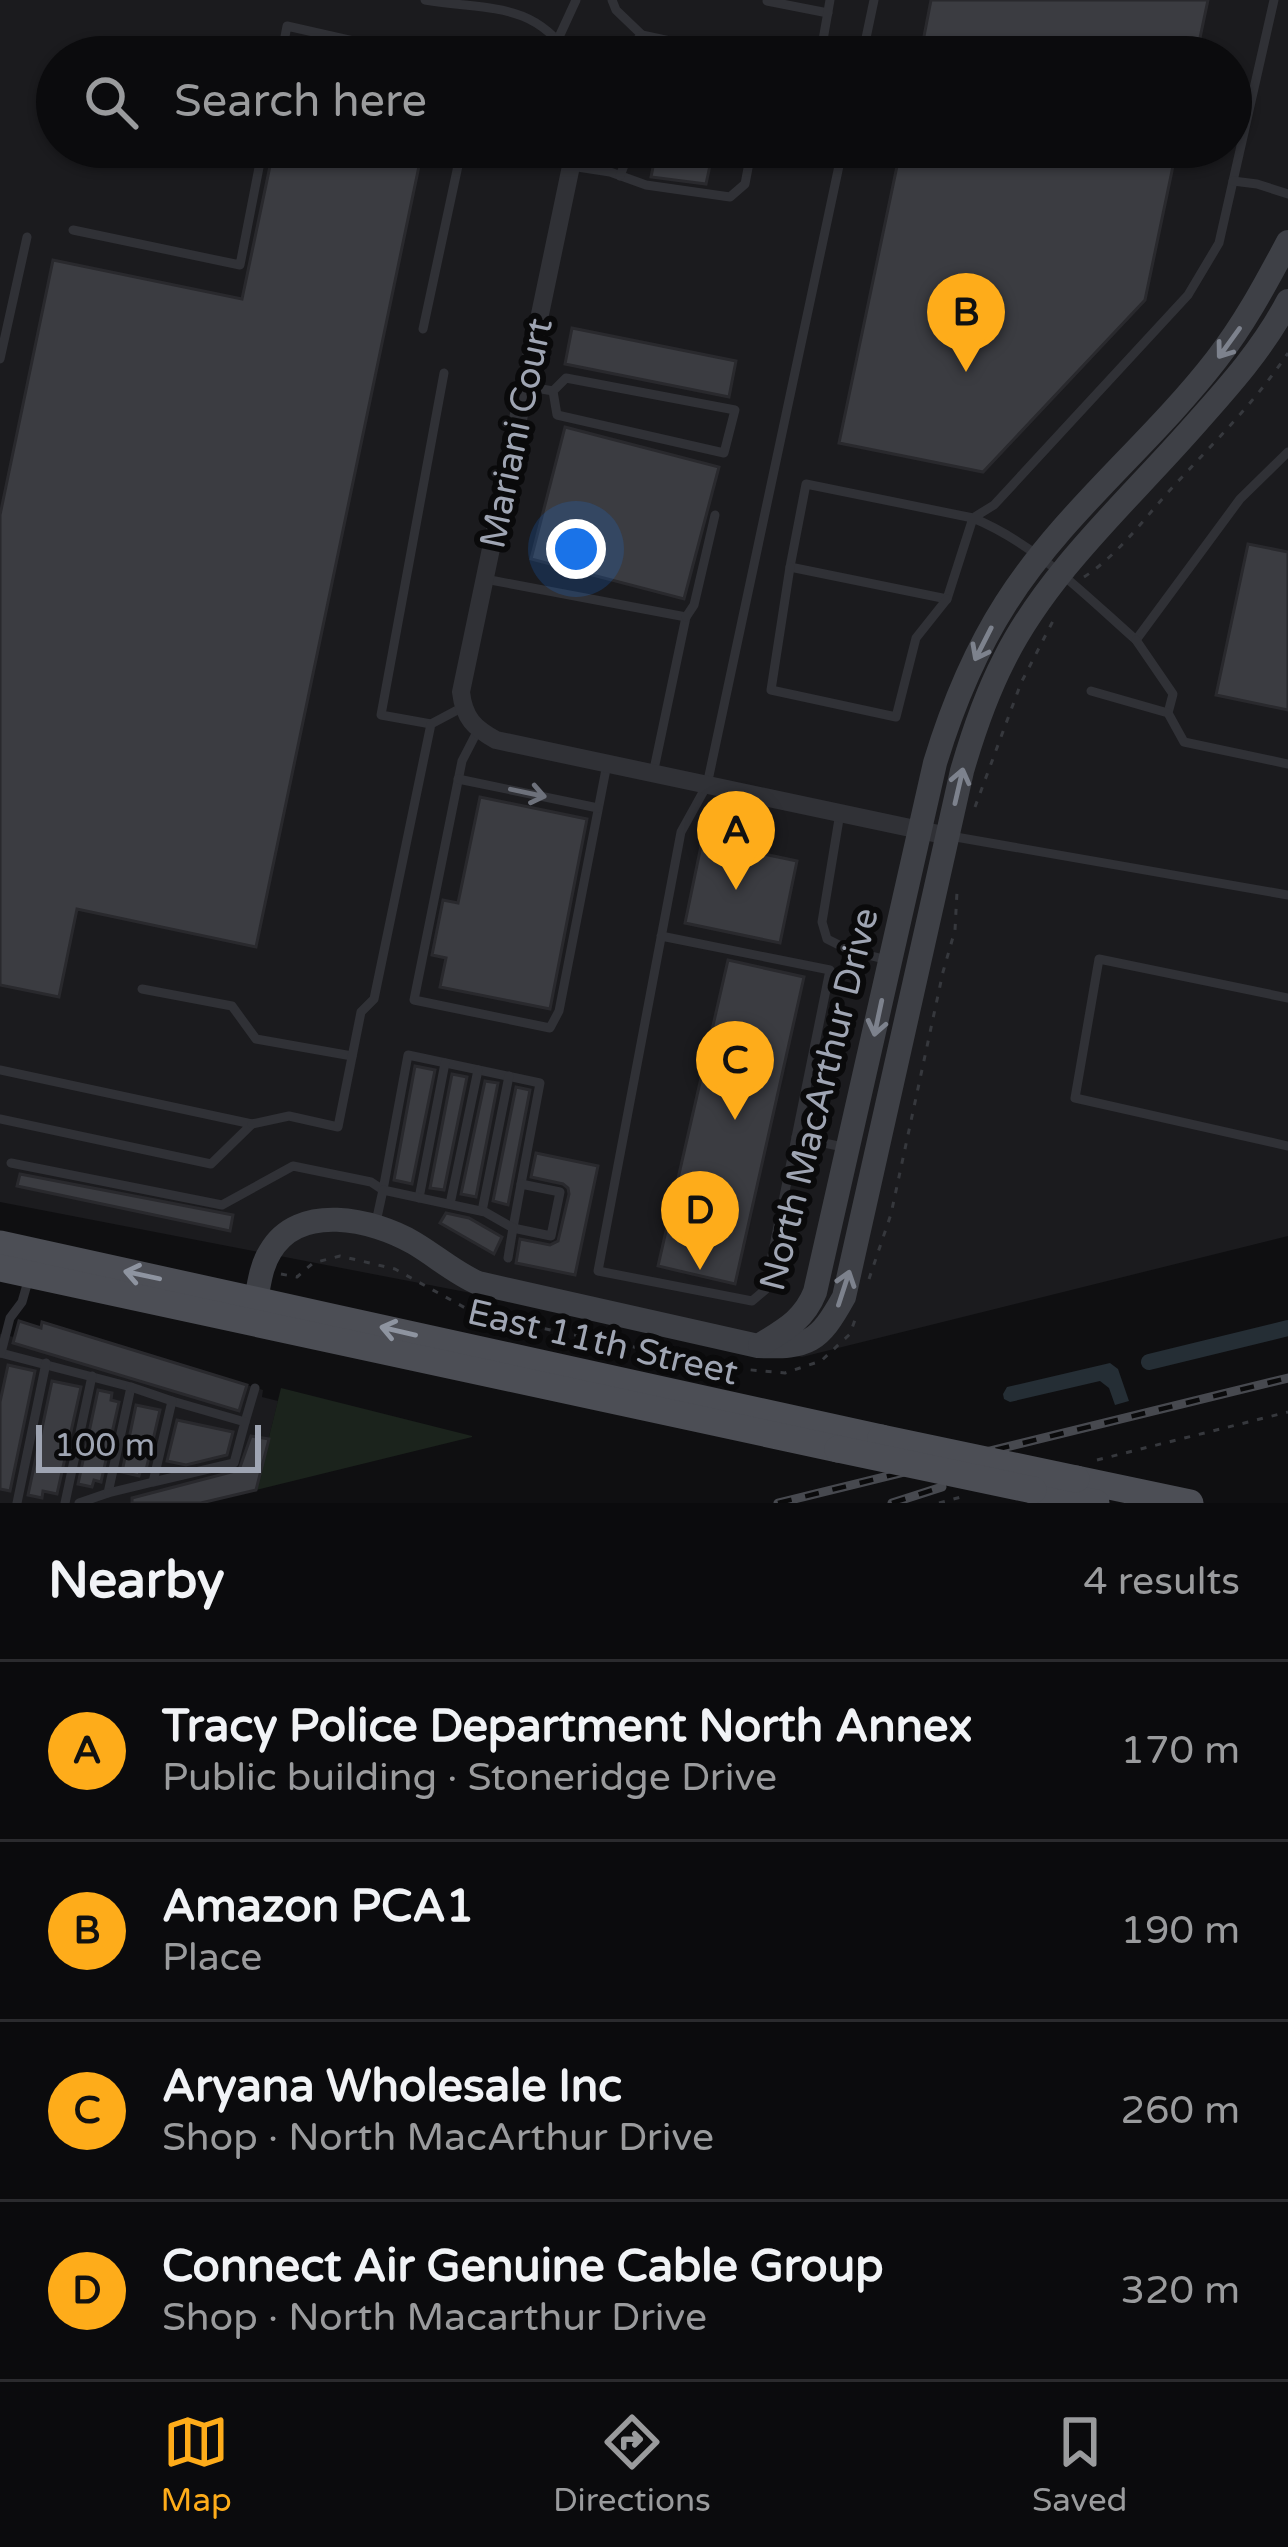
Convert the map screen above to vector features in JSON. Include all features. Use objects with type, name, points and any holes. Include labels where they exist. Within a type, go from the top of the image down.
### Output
[{"type":"main road","name":"North MacArthur Drive","points":[[758,1346],[798,1321],[815,1292],[919,830],[948,720],[974,662],[1008,600],[1040,558],[1214,363],[1250,314],[1288,242]]},
{"type":"main road","name":"North MacArthur Drive","points":[[758,1346],[789,1347],[810,1340],[829,1325],[844,1297],[968,749],[1004,659],[1030,616],[1068,581],[1244,370],[1288,301]]},
{"type":"main road","points":[[254,1312],[267,1256],[279,1237],[296,1225],[333,1220],[375,1227],[411,1241],[478,1282],[758,1346]]},
{"type":"main road","name":"East 11th Street","points":[[0,1244],[254,1312],[838,1449],[1096,1503]]},
{"type":"main road","name":"East 11th Street","points":[[0,1268],[619,1383],[1190,1503]]},
{"type":"street","name":"Mariani Court","points":[[470,719],[461,692],[571,168]]},
{"type":"street","points":[[470,719],[496,740],[948,836]]},
{"type":"lane","points":[[425,0],[497,4],[529,12],[558,36]]},
{"type":"lane","points":[[559,36],[576,0]]},
{"type":"lane","points":[[612,0],[616,10],[647,36]]},
{"type":"lane","points":[[824,36],[830,0]]},
{"type":"lane","points":[[866,36],[874,0]]},
{"type":"lane","points":[[1252,93],[1272,0]]},
{"type":"lane","points":[[767,2],[828,14]]},
{"type":"lane","points":[[285,36],[287,26],[331,36]]},
{"type":"lane","points":[[73,230],[240,265],[259,168]]},
{"type":"lane","points":[[423,329],[458,168]]},
{"type":"lane","points":[[600,168],[646,185],[730,197],[745,184],[748,168]]},
{"type":"lane","points":[[620,176],[623,168]]},
{"type":"lane","points":[[661,936],[830,970],[765,1290],[752,1301],[598,1271],[661,936],[681,832],[707,785],[839,168]]},
{"type":"lane","points":[[1236,168],[1220,243],[1189,295],[994,505],[973,518],[946,599],[916,638],[896,717],[771,690],[806,484],[973,518],[1002,530],[1136,640],[1173,694],[1168,713],[1184,742],[1288,764]]},
{"type":"lane","points":[[1233,181],[1288,194]]},
{"type":"lane","points":[[0,359],[27,237]]},
{"type":"lane","points":[[444,373],[380,715],[431,724],[470,719],[414,1000],[550,1028],[559,1011],[607,764]]},
{"type":"lane","points":[[566,378],[736,410],[724,453],[557,415],[553,391],[566,378]]},
{"type":"lane","points":[[525,386],[553,391]]},
{"type":"lane","points":[[1136,640],[1240,499],[1288,452]]},
{"type":"lane","points":[[653,773],[686,617],[694,605],[715,515]]},
{"type":"lane","points":[[790,567],[946,599]]},
{"type":"lane","points":[[485,579],[686,617]]},
{"type":"lane","points":[[1091,691],[1168,713]]},
{"type":"lane","points":[[0,1070],[252,1124],[289,1116],[338,1126],[361,1012],[374,999],[431,724]]},
{"type":"lane","points":[[458,779],[598,808]]},
{"type":"lane","points":[[840,813],[822,922],[827,939],[851,951],[890,960]]},
{"type":"lane","points":[[948,836],[1288,895]]},
{"type":"lane","points":[[1288,998],[1099,959],[1075,1099],[1288,1146]]},
{"type":"lane","points":[[142,989],[232,1006],[256,1039],[352,1056]]},
{"type":"lane","points":[[375,1227],[407,1055],[540,1083],[508,1258]]},
{"type":"lane","points":[[419,1198],[445,1063]]},
{"type":"lane","points":[[450,1204],[478,1070]]},
{"type":"lane","points":[[482,1211],[509,1076]]},
{"type":"lane","points":[[0,1119],[211,1164],[252,1124]]},
{"type":"lane","points":[[796,1137],[848,1148]]},
{"type":"lane","points":[[11,1163],[222,1205],[293,1166],[482,1211],[513,1228],[551,1236],[560,1192],[521,1184]]},
{"type":"lane","points":[[29,1275],[0,1354],[46,1363],[245,1422]]},
{"type":"lane","points":[[17,1503],[46,1363]]},
{"type":"lane","points":[[64,1503],[92,1376]]},
{"type":"lane","points":[[108,1493],[130,1387]]},
{"type":"lane","points":[[79,1503],[234,1463],[254,1388]]},
{"type":"lane","points":[[153,1483],[172,1401]]},
{"type":"path","points":[[975,807],[1021,683],[1054,621],[1068,581],[1100,567],[1128,539],[1250,406],[1288,352]]},
{"type":"path","points":[[867,1287],[891,1214],[955,930],[957,887]]},
{"type":"path","points":[[263,1271],[297,1277],[313,1263],[340,1256],[395,1269],[478,1315],[741,1369],[785,1373],[821,1361],[850,1334],[861,1303]]},
{"type":"path","points":[[1097,1460],[1288,1412]]},
{"type":"path","points":[[939,1503],[962,1497]]},
{"type":"shaded area","points":[[0,0],[1288,0],[1288,1236],[802,1357],[0,1202]]},
{"type":"shaded area","points":[[19,1321],[40,1327],[42,1322],[263,1390],[262,1397],[278,1401],[256,1490],[201,1503],[0,1503],[0,1334],[14,1337]]},
{"type":"shaded area","points":[[1110,1363],[1118,1369],[1129,1401],[1115,1405],[1109,1388],[1100,1381],[1010,1402],[1004,1399],[1007,1387]]},
{"type":"shaded area","points":[[281,1388],[472,1436],[472,1437],[256,1490]]},
{"type":"building","points":[[931,0],[1208,0],[1200,36],[924,36]]},
{"type":"building","points":[[270,168],[419,168],[256,947],[77,909],[59,997],[0,985],[0,515],[53,260],[242,299]]},
{"type":"building","points":[[653,168],[709,168],[706,184],[651,177]]},
{"type":"building","points":[[897,168],[1173,168],[1145,300],[983,472],[839,443]]},
{"type":"building","points":[[572,328],[736,361],[729,397],[565,364]]},
{"type":"building","points":[[565,427],[719,467],[684,599],[531,559]]},
{"type":"building","points":[[1248,544],[1288,552],[1288,710],[1216,695]]},
{"type":"building","points":[[480,797],[587,819],[550,1009],[440,987],[446,958],[432,955],[443,900],[458,903]]},
{"type":"building","points":[[702,841],[797,861],[780,943],[685,923]]},
{"type":"building","points":[[728,960],[804,977],[735,1284],[658,1266]]},
{"type":"building","points":[[415,1066],[435,1070],[412,1184],[394,1180]]},
{"type":"building","points":[[452,1074],[467,1077],[444,1190],[430,1188]]},
{"type":"building","points":[[485,1081],[498,1083],[476,1197],[461,1194]]},
{"type":"building","points":[[516,1087],[530,1090],[508,1205],[493,1201]]},
{"type":"building","points":[[536,1153],[598,1166],[575,1275],[516,1263],[520,1239],[550,1245],[558,1241],[569,1194],[563,1184],[531,1177]]},
{"type":"building","points":[[20,1174],[233,1215],[230,1231],[17,1186]]},
{"type":"building","points":[[446,1213],[469,1218],[502,1237],[494,1254],[440,1223]]},
{"type":"building","points":[[19,1321],[41,1328],[42,1322],[247,1385],[239,1411],[13,1343]]},
{"type":"building","points":[[8,1365],[35,1371],[10,1491],[0,1489],[0,1402]]},
{"type":"building","points":[[52,1381],[81,1387],[57,1494],[43,1491],[42,1498],[28,1495]]},
{"type":"building","points":[[98,1390],[112,1393],[111,1400],[119,1402],[101,1482],[94,1480],[92,1487],[78,1484]]},
{"type":"building","points":[[136,1405],[160,1410],[146,1470],[141,1469],[139,1476],[122,1472]]},
{"type":"building","points":[[177,1420],[233,1432],[227,1455],[186,1465],[167,1461]]},
{"type":"building","points":[[251,1436],[269,1439],[256,1490],[201,1503],[132,1503],[132,1498],[239,1470]]},
{"type":"waterway","points":[[1149,1362],[1288,1328]]},
{"type":"railway","points":[[778,1503],[1288,1378]]},
{"type":"railway","points":[[892,1503],[942,1487]]},
{"type":"place","name":"Amazon PCA1","points":[[966,372]]},
{"type":"place","name":"Tracy Police Department North Annex","points":[[736,890]]},
{"type":"place","name":"Aryana Wholesale Inc","points":[[735,1120]]},
{"type":"place","name":"Connect Air Genuine Cable Group","points":[[700,1270]]}]
